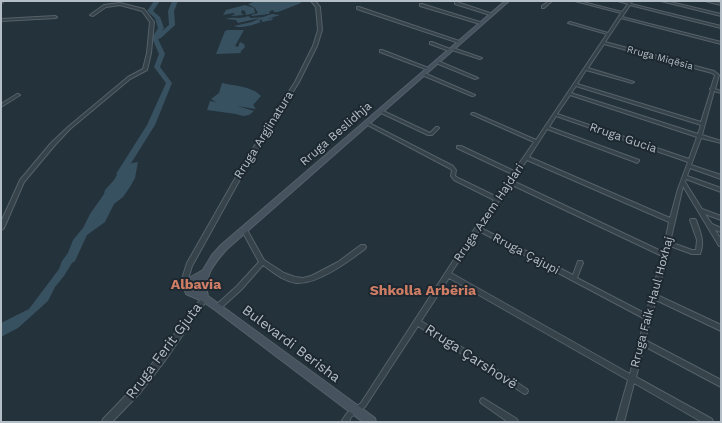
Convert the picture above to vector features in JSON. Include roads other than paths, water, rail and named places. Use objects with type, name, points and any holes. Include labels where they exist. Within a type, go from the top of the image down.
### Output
[{"type":"main road","name":"Rruga Beslidhja","points":[[198,282],[220,252],[244,229],[507,1]]},
{"type":"main road","points":[[191,290],[198,290],[198,282]]},
{"type":"main road","points":[[198,282],[205,298]]},
{"type":"main road","name":"Bulevardi Berisha","points":[[191,290],[218,307],[371,422]]},
{"type":"street","name":"Rruga Argjinatura","points":[[191,290],[186,279],[189,265],[247,162],[296,82],[315,46],[320,30],[318,7],[313,1]]},
{"type":"street","points":[[543,7],[551,1]]},
{"type":"street","points":[[576,1],[623,12]]},
{"type":"street","points":[[619,1],[721,27]]},
{"type":"street","points":[[662,1],[721,15]]},
{"type":"street","points":[[706,1],[721,4]]},
{"type":"street","points":[[456,3],[491,14]]},
{"type":"street","name":"Rruga Azem Hajdari","points":[[345,422],[349,415],[363,405],[448,274],[630,3]]},
{"type":"street","points":[[1,228],[22,181],[53,144],[129,78],[145,70],[149,53],[152,22],[143,10],[120,4],[105,6],[92,15]]},
{"type":"street","points":[[421,5],[481,23]]},
{"type":"street","points":[[358,8],[460,42]]},
{"type":"street","points":[[1,20],[55,17]]},
{"type":"street","points":[[620,17],[721,43]]},
{"type":"street","points":[[570,23],[609,34]]},
{"type":"street","points":[[431,43],[480,58]]},
{"type":"street","name":"Rruga Miqësia","points":[[603,43],[716,74]]},
{"type":"street","points":[[381,50],[429,69]]},
{"type":"street","points":[[437,62],[476,78]]},
{"type":"street","points":[[586,69],[632,82]]},
{"type":"street","points":[[716,74],[717,71],[721,72]]},
{"type":"street","points":[[423,74],[473,94]]},
{"type":"street","name":"Rruga Faik Haul Hoxhaj","points":[[620,422],[665,255],[672,221],[684,179],[700,136],[716,74]]},
{"type":"street","points":[[714,83],[721,85]]},
{"type":"street","points":[[575,85],[702,124]]},
{"type":"street","points":[[712,90],[721,92]]},
{"type":"street","points":[[569,94],[721,142]]},
{"type":"street","points":[[1,106],[18,95]]},
{"type":"street","points":[[380,111],[429,134],[437,128]]},
{"type":"street","points":[[473,114],[537,142]]},
{"type":"street","name":"Rruga Gucia","points":[[556,115],[690,164],[721,177]]},
{"type":"street","points":[[366,123],[451,167],[454,170],[454,178],[498,200]]},
{"type":"street","points":[[547,128],[637,161]]},
{"type":"street","points":[[459,147],[516,174]]},
{"type":"street","points":[[527,158],[672,221]]},
{"type":"street","points":[[684,179],[721,190]]},
{"type":"street","points":[[684,179],[721,244]]},
{"type":"street","points":[[510,182],[665,255]]},
{"type":"street","points":[[702,211],[721,218]]},
{"type":"street","points":[[668,243],[692,252],[698,252],[700,248],[693,220]]},
{"type":"street","points":[[711,226],[721,230]]},
{"type":"street","points":[[244,229],[262,262],[293,280],[304,280],[321,274],[363,247]]},
{"type":"street","name":"Rruga Çajupi","points":[[479,229],[648,318]]},
{"type":"street","points":[[218,307],[262,262]]},
{"type":"street","name":"Rruga Çajupi","points":[[574,279],[580,263]]},
{"type":"street","points":[[189,265],[190,276],[198,282]]},
{"type":"street","points":[[448,274],[709,422]]},
{"type":"street","points":[[654,296],[721,328]]},
{"type":"street","name":"Rruga Ferit Gjuta","points":[[106,422],[137,390],[161,360],[205,298]]},
{"type":"street","name":"Rruga Çarshovë","points":[[417,322],[525,391]]},
{"type":"street","points":[[642,342],[721,384]]},
{"type":"street","points":[[483,401],[514,422]]},
{"type":"water","points":[[256,1],[300,1],[301,3],[278,12],[274,12],[273,10],[270,11],[269,14],[252,16],[251,15],[258,13],[255,8],[248,4]]},
{"type":"water","points":[[245,5],[254,8],[255,13],[246,15],[245,11],[242,10],[241,13],[244,15],[231,16],[235,14],[233,13],[223,15],[226,10]]},
{"type":"water","points":[[272,14],[280,15],[267,19],[273,18],[272,20],[262,22],[262,19],[259,21],[261,22],[243,27],[234,26],[252,22],[260,18],[238,23],[236,20],[226,19],[248,16],[251,18],[263,17]]},
{"type":"water","points":[[244,30],[235,46],[238,47],[240,42],[244,44],[245,47],[240,52],[242,53],[216,54],[225,31]]},
{"type":"water","points":[[222,83],[248,88],[261,96],[253,105],[256,109],[237,106],[254,111],[249,115],[243,116],[207,110],[210,101],[216,102],[211,99],[219,93]]},
{"type":"water","points":[[138,162],[135,178],[130,187],[123,197],[114,204],[105,222],[87,235],[75,261],[55,287],[48,301],[18,328],[1,337],[1,323],[29,309],[59,269],[73,240],[83,228],[105,190],[114,180],[123,165]]},
{"type":"waterway","points":[[120,174],[151,125],[169,83],[157,67],[162,54],[155,38],[161,28],[157,17],[150,11],[157,1]]},
{"type":"waterway","points":[[159,37],[172,25],[171,11],[175,1]]},
{"type":"district","name":"Albavia","points":[[196,285]]},
{"type":"district","name":"Shkolla Arbëria","points":[[423,291]]}]
